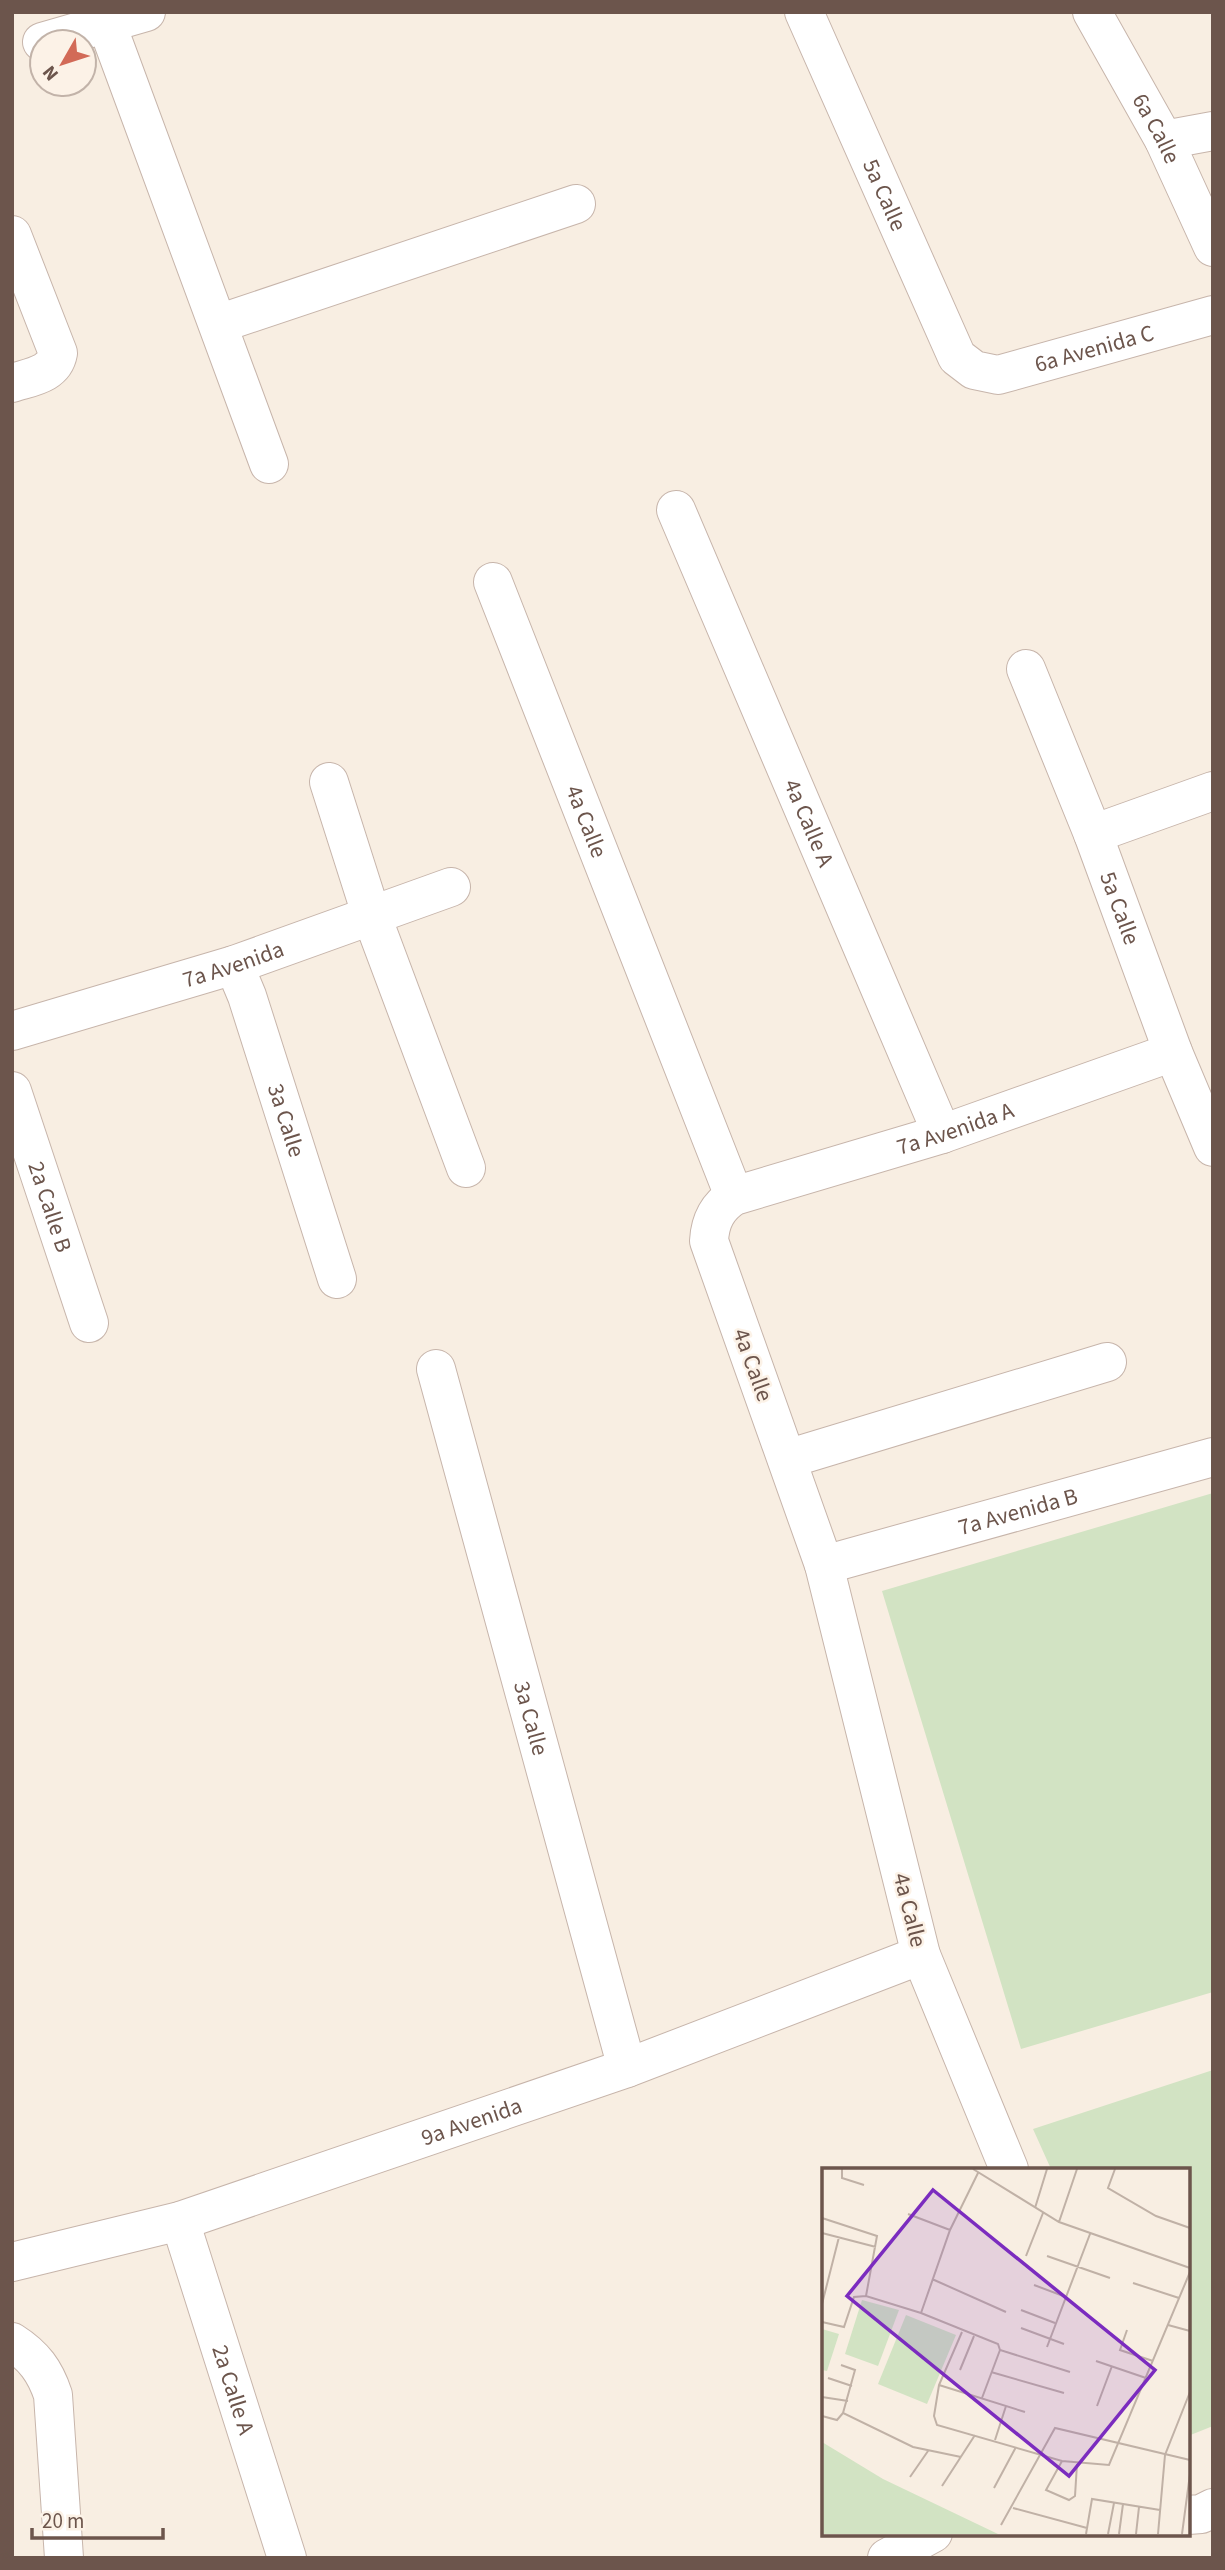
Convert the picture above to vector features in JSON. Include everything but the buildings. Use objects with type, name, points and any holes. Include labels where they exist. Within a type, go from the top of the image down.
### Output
[{"type":"street","points":[[93,28],[146,12]]},
{"type":"street","name":"5a Calle","points":[[804,12],[957,357],[974,370]]},
{"type":"street","name":"6a Calle","points":[[1099,15],[1164,139],[1213,247]]},
{"type":"street","points":[[107,24],[269,464]]},
{"type":"street","points":[[1164,139],[1213,131]]},
{"type":"street","points":[[218,324],[576,204]]},
{"type":"street","points":[[12,235],[58,353],[57,362],[51,369],[12,383]]},
{"type":"street","name":"6a Avenida C","points":[[974,370],[998,375],[1213,315]]},
{"type":"street","name":"4a Calle A","points":[[676,510],[942,1134]]},
{"type":"street","name":"4a Calle","points":[[493,582],[734,1196],[718,1210],[712,1220],[709,1241],[824,1565],[921,1955],[1009,2168]]},
{"type":"street","name":"5a Calle","points":[[1026,669],[1093,834],[1173,1052],[1213,1147]]},
{"type":"street","points":[[329,782],[372,914],[466,1168]]},
{"type":"street","points":[[1093,834],[1213,791]]},
{"type":"street","name":"7a Avenida","points":[[12,1031],[234,965],[451,887]]},
{"type":"street","name":"3a Calle","points":[[234,965],[251,1009],[337,1279]]},
{"type":"street","name":"7a Avenida A","points":[[734,1196],[942,1134],[1173,1052]]},
{"type":"street","name":"2a Calle B","points":[[12,1091],[89,1323]]},
{"type":"street","points":[[787,1460],[1107,1362]]},
{"type":"street","name":"3a Calle","points":[[436,1369],[627,2068]]},
{"type":"street","name":"7a Avenida B","points":[[824,1565],[1213,1457]]},
{"type":"street","name":"9a Avenida","points":[[12,2262],[180,2221],[627,2068],[921,1955]]},
{"type":"street","name":"2a Calle A","points":[[180,2221],[287,2558]]},
{"type":"street","points":[[12,2342],[29,2353],[46,2374],[53,2395],[64,2558]]},
{"type":"street","points":[[1190,2515],[1201,2514],[1213,2508]]},
{"type":"street","points":[[887,2558],[929,2535]]},
{"type":"green space","points":[[1213,1493],[1213,1992],[1021,2049],[882,1591]]},
{"type":"green space","points":[[1213,2070],[1213,2426],[1190,2435],[1190,2168],[1051,2168],[1033,2129]]}]
